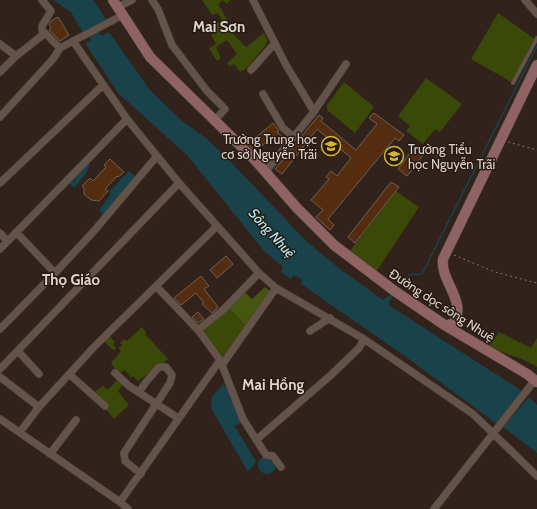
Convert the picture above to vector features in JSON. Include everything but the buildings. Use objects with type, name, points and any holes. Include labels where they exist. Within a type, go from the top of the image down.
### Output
[{"type":"street","points":[[42,0],[51,11],[42,26],[44,34],[60,48]]},
{"type":"street","points":[[0,118],[53,59],[60,48],[76,39],[132,0]]},
{"type":"street","points":[[152,0],[158,9],[172,45],[207,91],[225,110],[215,120]]},
{"type":"street","points":[[253,0],[275,43],[312,108],[313,113]]},
{"type":"street","points":[[525,0],[537,14]]},
{"type":"street","name":"Đường dọc sông Nhuệ","points":[[117,11],[150,57],[266,172],[297,208],[334,245],[396,292],[446,326],[527,374],[536,381]]},
{"type":"street","points":[[0,72],[16,56],[44,34]]},
{"type":"street","points":[[76,39],[102,85],[127,119],[179,183],[259,273],[276,288],[364,338],[473,414],[537,476]]},
{"type":"street","points":[[251,70],[275,43]]},
{"type":"street","points":[[0,44],[16,56]]},
{"type":"street","points":[[266,172],[313,113],[346,64]]},
{"type":"street","points":[[446,326],[454,323],[458,310],[443,267],[443,259],[537,65]]},
{"type":"street","points":[[0,182],[102,85]]},
{"type":"street","points":[[262,94],[283,128],[294,137]]},
{"type":"street","points":[[0,249],[127,119]]},
{"type":"street","points":[[0,330],[94,230],[157,156]]},
{"type":"street","points":[[0,369],[179,183]]},
{"type":"street","points":[[20,432],[39,407],[69,374],[217,226]]},
{"type":"street","points":[[0,232],[7,241]]},
{"type":"street","points":[[16,232],[55,273]]},
{"type":"street","points":[[198,330],[224,309],[259,273]]},
{"type":"street","points":[[156,286],[198,330],[221,362],[243,419],[266,455],[273,456],[281,467]]},
{"type":"street","points":[[120,502],[141,474],[178,418],[276,288]]},
{"type":"street","points":[[310,331],[330,318]]},
{"type":"street","points":[[256,440],[359,348],[364,338]]},
{"type":"street","points":[[18,351],[39,374]]},
{"type":"street","points":[[139,392],[159,367],[166,367],[172,375],[173,379],[156,402],[124,453],[125,461],[141,474]]},
{"type":"street","points":[[115,373],[139,392],[178,418]]},
{"type":"street","points":[[69,374],[105,406]]},
{"type":"street","points":[[0,378],[39,407]]},
{"type":"street","points":[[434,509],[493,433],[536,381]]},
{"type":"street","points":[[0,419],[128,509]]},
{"type":"street","points":[[50,454],[76,420]]},
{"type":"lane","points":[[513,83],[537,38]]},
{"type":"path","points":[[500,139],[537,150]]},
{"type":"path","points":[[446,251],[495,272],[537,283]]},
{"type":"green space","points":[[202,0],[223,0],[218,4],[234,31],[232,33],[246,47],[264,33],[268,41],[247,68],[240,72],[234,64],[230,67],[227,63],[237,54],[227,40],[216,47],[221,58],[217,61],[209,48],[216,44],[211,35],[217,31],[213,26],[222,20],[218,13],[212,15]]},
{"type":"green space","points":[[223,0],[231,0],[226,4]]},
{"type":"green space","points":[[498,13],[536,40],[513,83],[471,59]]},
{"type":"green space","points":[[426,78],[462,104],[440,132],[435,129],[423,144],[406,131],[410,126],[398,116]]},
{"type":"green space","points":[[344,82],[374,107],[355,133],[327,110],[327,105]]},
{"type":"green space","points":[[396,191],[419,207],[376,272],[350,251]]},
{"type":"green space","points":[[265,287],[271,292],[246,326],[229,308],[245,292],[252,299]]},
{"type":"green space","points":[[229,308],[246,326],[221,359],[200,331]]},
{"type":"green space","points":[[142,327],[146,332],[145,334],[168,359],[138,381],[133,376],[131,378],[125,370],[118,374],[111,363],[121,351],[118,348],[122,345],[120,343],[124,339],[127,341]]},
{"type":"green space","points":[[499,332],[531,348],[537,338],[537,367],[489,346]]},
{"type":"green space","points":[[108,335],[115,342],[113,345],[116,348],[114,351],[103,340]]},
{"type":"green space","points":[[118,379],[124,383],[118,391],[129,405],[114,419],[93,393],[103,386],[108,390]]},
{"type":"water","points":[[53,0],[93,0],[108,22],[83,33],[71,12]]},
{"type":"water","points":[[109,32],[149,89],[181,120],[208,140],[228,159],[306,241],[340,269],[383,300],[391,294],[393,296],[389,302],[390,306],[522,391],[497,424],[402,354],[301,284],[302,279],[294,275],[291,279],[281,272],[283,267],[264,251],[187,155],[118,93],[85,43]]},
{"type":"water","points":[[86,161],[90,164],[85,175],[74,188],[67,181]]},
{"type":"water","points":[[129,171],[136,177],[104,215],[99,210],[111,194],[109,192]]},
{"type":"water","points":[[223,384],[230,391],[241,423],[235,426],[256,462],[248,472],[211,408],[212,397]]},
{"type":"water","points":[[529,397],[537,405],[537,453],[503,427]]},
{"type":"water","points":[[267,456],[273,459],[276,465],[273,471],[267,474],[261,471],[258,465],[261,459]]},
{"type":"waterway","name":"Sông Nhuệ","points":[[71,0],[103,48]]},
{"type":"waterway","points":[[399,283],[412,274],[422,274],[537,46]]},
{"type":"place","name":"Trường Trung học cơ sở Nguyễn Trãi","points":[[331,146]]},
{"type":"place","name":"Trường Tiểu học Nguyễn Trãi","points":[[394,156]]},
{"type":"district","name":"Mai Sơn","points":[[219,27]]},
{"type":"district","name":"Thọ Giáo","points":[[71,280]]},
{"type":"district","name":"Mai Hồng","points":[[273,385]]}]
